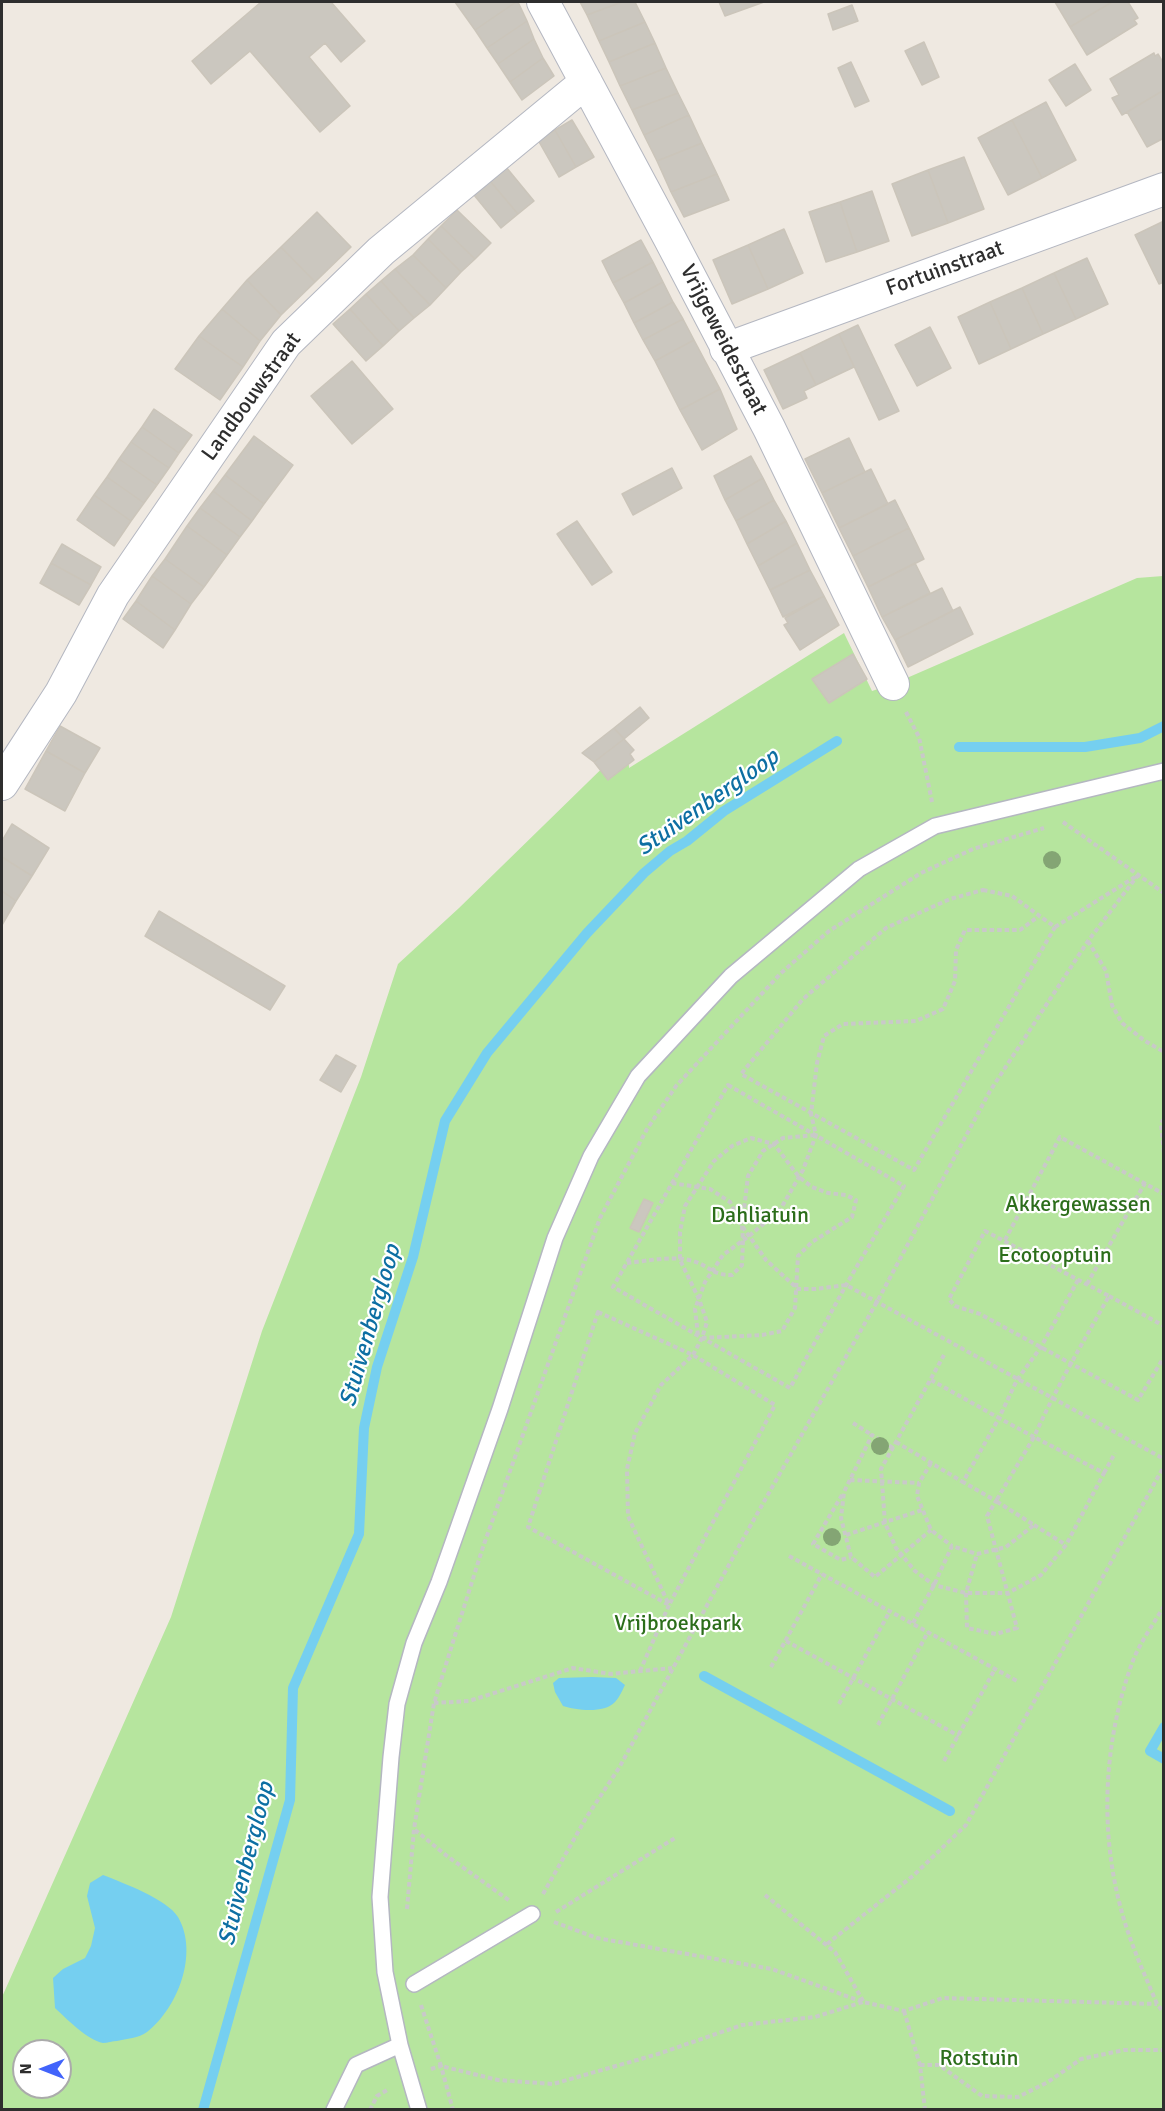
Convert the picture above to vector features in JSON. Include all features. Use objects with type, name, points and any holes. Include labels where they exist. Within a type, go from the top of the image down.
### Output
[{"type":"street","name":"Vrijgeweidestraat","points":[[543,2],[769,428],[893,684]]},
{"type":"street","name":"Landbouwstraat","points":[[2,784],[61,693],[113,595],[286,343],[381,251],[586,82]]},
{"type":"street","name":"Fortuinstraat","points":[[726,349],[1164,189]]},
{"type":"lane","points":[[419,2109],[400,2044],[385,1972],[381,1897],[391,1757],[398,1704],[414,1643],[500,1408],[555,1238],[591,1156],[638,1076],[731,976],[859,869],[935,826],[1164,771]]},
{"type":"lane","points":[[414,1984],[538,1917]]},
{"type":"lane","points":[[334,2109],[356,2065],[400,2044]]},
{"type":"path","points":[[893,684],[919,737],[928,776],[935,826]]},
{"type":"path","points":[[1074,819],[1063,822],[1164,893]]},
{"type":"path","points":[[407,1917],[414,1829],[434,1703],[483,1547],[600,1218],[647,1129],[676,1086],[781,973],[829,931],[921,873],[973,849],[1051,825]]},
{"type":"path","points":[[1055,927],[1012,896],[983,890],[950,899],[886,928],[802,999],[741,1074],[914,1170],[1055,927],[1138,876]]},
{"type":"path","points":[[538,1917],[586,1818],[619,1768],[878,1300],[990,1091],[1088,941],[1138,876]]},
{"type":"path","points":[[700,1337],[695,1309],[711,1272],[723,1255],[780,1210],[799,1177],[816,1135],[811,1114],[817,1063],[824,1036],[843,1024],[916,1021],[943,1009],[955,981],[956,950],[965,930],[1020,930],[1039,916]]},
{"type":"path","points":[[1088,941],[1106,971],[1112,1005],[1122,1023],[1164,1052]]},
{"type":"path","points":[[728,1085],[816,1135],[904,1186],[846,1285],[790,1388],[613,1287],[728,1085]]},
{"type":"path","points":[[1164,1119],[1161,1123],[1164,1155]]},
{"type":"path","points":[[626,1264],[694,1261],[711,1272],[732,1275],[742,1265],[742,1226],[748,1176],[763,1151],[783,1138],[816,1135]]},
{"type":"path","points":[[1005,1240],[1060,1137],[1164,1194]]},
{"type":"path","points":[[669,1605],[628,1516],[627,1469],[635,1433],[661,1385],[693,1355],[700,1337],[707,1322],[699,1299],[680,1260],[680,1232],[685,1206],[714,1161],[732,1146],[751,1138],[774,1144],[799,1177],[812,1186],[828,1193],[846,1195],[856,1200],[852,1217],[812,1242],[798,1256],[798,1289],[795,1308],[782,1331],[762,1335],[700,1337]]},
{"type":"path","points":[[672,1183],[710,1189],[730,1202],[742,1226],[766,1260],[798,1289],[846,1285],[878,1300],[1017,1380],[1164,1459]]},
{"type":"path","points":[[1087,1284],[1145,1183]]},
{"type":"path","points":[[1164,1326],[985,1231],[949,1299],[955,1306],[980,1314],[1138,1400],[1164,1357]]},
{"type":"path","points":[[963,1482],[999,1418],[1017,1380],[1041,1347],[1078,1280]]},
{"type":"path","points":[[977,1554],[966,1593],[967,1629],[996,1634],[1017,1628],[987,1516],[1034,1437],[1052,1398],[1109,1296]]},
{"type":"path","points":[[640,1671],[669,1605],[775,1405],[693,1355],[598,1312],[528,1527],[669,1605]]},
{"type":"path","points":[[944,1355],[881,1469],[885,1523],[896,1548],[915,1571],[934,1585],[966,1593],[1008,1593],[1041,1575],[1066,1545],[1114,1453]]},
{"type":"path","points":[[931,1380],[1104,1473]]},
{"type":"path","points":[[854,1423],[893,1448]]},
{"type":"path","points":[[851,1557],[841,1560],[813,1544],[844,1492],[872,1435]]},
{"type":"path","points":[[896,1442],[1066,1545]]},
{"type":"path","points":[[931,1463],[919,1483],[917,1496],[931,1530],[952,1546],[977,1554],[1006,1547],[1034,1525]]},
{"type":"path","points":[[827,1944],[914,1875],[966,1825],[1164,1466]]},
{"type":"path","points":[[850,1480],[919,1483]]},
{"type":"path","points":[[844,1492],[841,1518],[851,1557],[875,1577],[931,1530]]},
{"type":"path","points":[[846,1535],[922,1510]]},
{"type":"path","points":[[913,1623],[952,1546]]},
{"type":"path","points":[[789,1556],[1017,1681]]},
{"type":"path","points":[[771,1667],[822,1574]]},
{"type":"path","points":[[1164,1606],[1132,1664],[1112,1733],[1108,1798],[1111,1860],[1127,1930],[1157,2004],[1164,2013]]},
{"type":"path","points":[[839,1704],[890,1611]]},
{"type":"path","points":[[878,1725],[928,1632]]},
{"type":"path","points":[[786,1641],[958,1736]]},
{"type":"path","points":[[434,1703],[469,1701],[573,1668],[612,1674],[673,1668]]},
{"type":"path","points":[[944,1761],[995,1669]]},
{"type":"path","points":[[414,1829],[476,1878],[538,1917],[597,1938],[772,1969],[863,2002],[904,2011],[943,1998],[1157,2004]]},
{"type":"path","points":[[538,1917],[675,1838]]},
{"type":"path","points":[[765,1895],[835,1952],[863,2002]]},
{"type":"path","points":[[414,1984],[453,2109]]},
{"type":"path","points":[[441,2066],[498,2080],[553,2084],[658,2054],[742,2025],[815,2017],[863,2002]]},
{"type":"path","points":[[904,2011],[920,2065],[925,2109]]},
{"type":"path","points":[[920,2065],[939,2065],[982,2096],[1018,2097],[1048,2082],[1081,2059],[1124,2050],[1162,2050]]},
{"type":"green space","name":"Vrijbroekpark","points":[[1163,576],[1163,2109],[2,2110],[2,1997],[171,1617],[262,1331],[361,1077],[398,964],[459,908],[628,743],[629,768],[844,633],[872,691],[1137,578]]},
{"type":"water","points":[[559,1678],[616,1678],[625,1685],[610,1706],[597,1710],[582,1710],[563,1706],[553,1683]]},
{"type":"water","points":[[103,1875],[144,1892],[172,1910],[184,1931],[186,1963],[176,1995],[158,2022],[140,2036],[103,2043],[84,2034],[55,2008],[53,1978],[63,1969],[85,1958],[91,1946],[95,1928],[87,1896],[90,1883]]},
{"type":"building","points":[[261,2],[331,2],[365,41],[341,62],[325,43],[309,57],[350,106],[320,132],[250,51],[211,84],[192,61]]},
{"type":"building","points":[[455,2],[516,2],[475,30]]},
{"type":"building","points":[[516,2],[527,21],[487,48],[475,30]]},
{"type":"building","points":[[580,2],[622,2],[587,15]]},
{"type":"building","points":[[622,2],[635,2],[645,22],[599,41],[587,15]]},
{"type":"building","points":[[719,2],[764,2],[725,16]]},
{"type":"building","points":[[1055,2],[1112,2],[1070,27]]},
{"type":"building","points":[[1112,2],[1128,2],[1138,18],[1134,20],[1137,24],[1087,55],[1070,27]]},
{"type":"building","points":[[852,5],[858,21],[833,30],[828,14]]},
{"type":"building","points":[[527,21],[534,39],[498,64],[487,48]]},
{"type":"building","points":[[645,22],[655,43],[609,62],[599,41]]},
{"type":"building","points":[[534,39],[543,58],[510,82],[498,64]]},
{"type":"building","points":[[924,42],[939,77],[922,85],[905,51]]},
{"type":"building","points":[[655,43],[666,68],[620,86],[609,62]]},
{"type":"building","points":[[1154,53],[1155,56],[1158,54],[1164,64],[1164,90],[1122,115],[1112,98],[1119,95],[1110,79]]},
{"type":"building","points":[[543,58],[554,76],[522,100],[510,82]]},
{"type":"building","points":[[851,62],[869,101],[855,107],[838,68]]},
{"type":"building","points":[[1075,64],[1091,90],[1066,106],[1049,80]]},
{"type":"building","points":[[666,68],[678,93],[632,110],[620,86]]},
{"type":"building","points":[[1164,90],[1164,138],[1147,147],[1127,112]]},
{"type":"building","points":[[678,93],[689,115],[644,135],[632,110]]},
{"type":"building","points":[[1046,102],[1076,160],[1042,178],[1012,120]]},
{"type":"building","points":[[689,115],[702,143],[657,161],[644,135]]},
{"type":"building","points":[[572,120],[594,157],[576,167],[555,130]]},
{"type":"building","points":[[1012,120],[1042,178],[1008,195],[978,138]]},
{"type":"building","points":[[555,130],[576,167],[559,177],[538,140]]},
{"type":"building","points":[[702,143],[717,174],[671,192],[657,161]]},
{"type":"building","points":[[964,157],[984,209],[948,223],[928,170]]},
{"type":"building","points":[[506,167],[534,201],[518,214],[490,181]]},
{"type":"building","points":[[928,170],[948,223],[912,236],[892,184]]},
{"type":"building","points":[[717,174],[729,200],[684,217],[671,192]]},
{"type":"building","points":[[490,181],[518,214],[501,228],[474,195]]},
{"type":"building","points":[[872,191],[889,241],[857,252],[840,202]]},
{"type":"building","points":[[840,202],[857,252],[826,262],[809,212]]},
{"type":"building","points":[[457,210],[491,243],[475,259],[441,226]]},
{"type":"building","points":[[317,212],[351,247],[315,282],[281,247]]},
{"type":"building","points":[[1164,221],[1164,282],[1159,284],[1135,235]]},
{"type":"building","points":[[441,226],[475,259],[461,272],[428,239]]},
{"type":"building","points":[[784,229],[803,273],[768,289],[748,245]]},
{"type":"building","points":[[428,239],[461,272],[446,288],[413,255]]},
{"type":"building","points":[[641,240],[653,262],[613,283],[602,261]]},
{"type":"building","points":[[748,245],[768,289],[732,304],[713,260]]},
{"type":"building","points":[[281,247],[315,282],[281,315],[247,280]]},
{"type":"building","points":[[413,255],[446,288],[430,305],[395,269]]},
{"type":"building","points":[[1087,258],[1108,304],[1076,319],[1054,273]]},
{"type":"building","points":[[653,262],[663,282],[624,303],[613,283]]},
{"type":"building","points":[[395,269],[430,305],[414,318],[381,281]]},
{"type":"building","points":[[1054,273],[1076,319],[1043,334],[1022,288]]},
{"type":"building","points":[[247,280],[281,315],[260,341],[222,309]]},
{"type":"building","points":[[381,281],[414,318],[399,331],[366,294]]},
{"type":"building","points":[[663,282],[673,302],[634,323],[624,303]]},
{"type":"building","points":[[1022,288],[1043,334],[1011,349],[990,302]]},
{"type":"building","points":[[366,294],[399,331],[383,346],[350,309]]},
{"type":"building","points":[[673,302],[683,319],[643,340],[634,323]]},
{"type":"building","points":[[990,302],[1011,349],[979,364],[958,317]]},
{"type":"building","points":[[222,309],[260,341],[243,367],[199,336]]},
{"type":"building","points":[[350,309],[383,346],[366,361],[333,324]]},
{"type":"building","points":[[683,319],[694,340],[655,361],[643,340]]},
{"type":"building","points":[[858,325],[899,411],[879,420],[839,334]]},
{"type":"building","points":[[930,327],[951,368],[917,386],[895,345]]},
{"type":"building","points":[[839,334],[854,367],[816,385],[800,353]]},
{"type":"building","points":[[199,336],[243,367],[220,400],[175,369]]},
{"type":"building","points":[[694,340],[720,389],[680,410],[655,361]]},
{"type":"building","points":[[800,353],[816,385],[804,391],[807,398],[783,409],[764,370]]},
{"type":"building","points":[[352,361],[393,409],[352,444],[311,396]]},
{"type":"building","points":[[720,389],[737,429],[702,450],[680,410]]},
{"type":"building","points":[[154,409],[192,435],[179,453],[142,427]]},
{"type":"building","points":[[142,427],[179,453],[169,468],[131,442]]},
{"type":"building","points":[[254,436],[293,465],[264,504],[225,475]]},
{"type":"building","points":[[849,438],[865,472],[822,493],[805,459]]},
{"type":"building","points":[[131,442],[169,468],[157,485],[119,459]]},
{"type":"building","points":[[751,456],[763,478],[725,500],[714,476]]},
{"type":"building","points":[[119,459],[157,485],[144,503],[107,477]]},
{"type":"building","points":[[672,468],[682,488],[633,515],[622,494]]},
{"type":"building","points":[[871,469],[888,504],[839,528],[822,493]]},
{"type":"building","points":[[225,475],[264,504],[252,521],[213,491]]},
{"type":"building","points":[[107,477],[144,503],[131,521],[94,495]]},
{"type":"building","points":[[763,478],[774,500],[736,521],[725,500]]},
{"type":"building","points":[[213,491],[252,521],[240,537],[200,508]]},
{"type":"building","points":[[94,495],[131,521],[114,546],[77,520]]},
{"type":"building","points":[[774,500],[786,521],[747,544],[736,521]]},
{"type":"building","points":[[895,500],[909,528],[853,556],[839,528]]},
{"type":"building","points":[[200,508],[240,537],[227,555],[187,526]]},
{"type":"building","points":[[577,521],[612,572],[592,585],[557,534]]},
{"type":"building","points":[[786,521],[797,543],[758,566],[747,544]]},
{"type":"building","points":[[187,526],[227,555],[204,587],[165,559]]},
{"type":"building","points":[[909,528],[924,559],[868,587],[853,556]]},
{"type":"building","points":[[797,543],[810,570],[770,590],[758,566]]},
{"type":"building","points":[[62,544],[101,567],[91,585],[51,563]]},
{"type":"building","points":[[165,559],[204,587],[191,604],[152,576]]},
{"type":"building","points":[[51,563],[91,585],[79,605],[40,583]]},
{"type":"building","points":[[915,563],[930,593],[882,617],[868,587]]},
{"type":"building","points":[[810,570],[824,596],[783,617],[770,590]]},
{"type":"building","points":[[152,576],[191,604],[175,630],[136,601]]},
{"type":"building","points":[[942,588],[953,611],[895,640],[882,617]]},
{"type":"building","points":[[824,596],[839,625],[800,650],[784,625],[788,623],[785,618]]},
{"type":"building","points":[[136,601],[175,630],[163,648],[123,619]]},
{"type":"building","points":[[960,607],[973,634],[908,667],[895,640]]},
{"type":"building","points":[[853,654],[867,679],[829,703],[812,679]]},
{"type":"building","points":[[640,707],[649,718],[624,739],[614,728]]},
{"type":"building","points":[[60,726],[100,748],[85,773],[46,751]]},
{"type":"building","points":[[614,728],[624,739],[594,762],[582,753]]},
{"type":"building","points":[[624,739],[634,750],[630,754],[634,760],[608,780],[594,762]]},
{"type":"building","points":[[46,751],[85,773],[65,811],[25,789]]},
{"type":"building","points":[[12,824],[49,848],[32,876],[2,857],[2,841]]},
{"type":"building","points":[[2,857],[32,876],[16,901],[2,891]]},
{"type":"building","points":[[2,891],[16,901],[2,925]]},
{"type":"building","points":[[159,911],[285,986],[270,1010],[145,936]]},
{"type":"building","points":[[336,1055],[356,1066],[341,1092],[320,1080]]},
{"type":"building","points":[[644,1199],[653,1203],[639,1232],[630,1228]]},
{"type":"waterway","name":"Stuivenbergloop","points":[[959,747],[1085,747],[1140,738],[1164,726]]},
{"type":"waterway","name":"Stuivenbergloop","points":[[203,2110],[290,1800],[293,1688],[359,1534],[364,1428],[377,1367],[413,1257],[445,1121],[487,1053],[587,933],[644,873],[724,811],[837,741]]},
{"type":"waterway","points":[[704,1676],[950,1811]]},
{"type":"waterway","points":[[1164,1727],[1150,1751],[1164,1759]]},
{"type":"park label","name":"Akkergewassen","points":[[1078,1205]]},
{"type":"park label","name":"Dahliatuin","points":[[760,1216]]},
{"type":"park label","name":"Ecotooptuin","points":[[1055,1256]]},
{"type":"park label","name":"Rotstuin","points":[[979,2059]]}]
